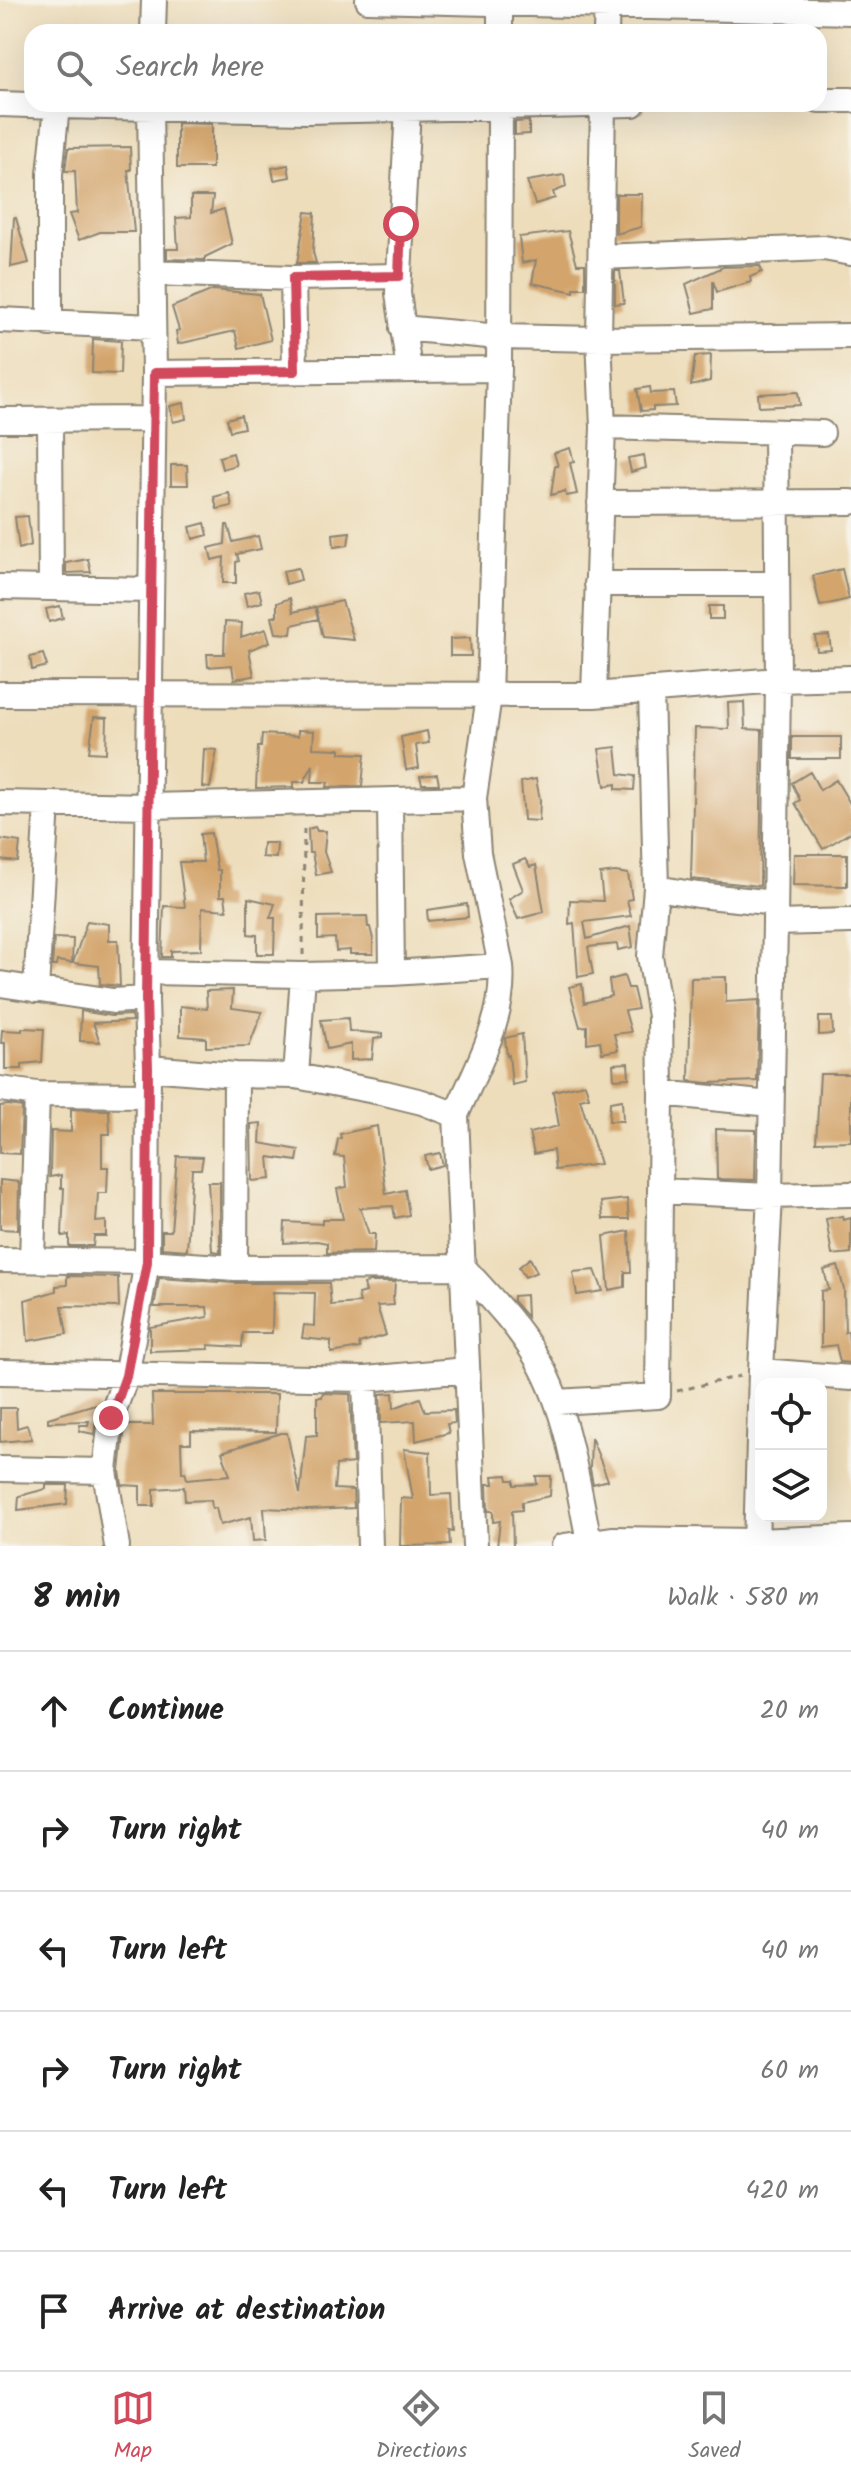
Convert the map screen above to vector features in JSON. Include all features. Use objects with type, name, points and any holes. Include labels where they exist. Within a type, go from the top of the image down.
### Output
[{"type":"street","points":[[153,24],[154,0]]},
{"type":"street","points":[[368,0],[607,3],[851,12]]},
{"type":"street","points":[[500,2],[500,24]]},
{"type":"street","points":[[606,24],[607,3]]},
{"type":"street","points":[[827,100],[851,100]]},
{"type":"street","points":[[0,104],[24,105]]},
{"type":"street","points":[[50,324],[50,174],[56,112]]},
{"type":"street","points":[[117,1546],[105,1471],[111,1418],[126,1376],[147,1262],[146,999],[154,373],[150,112]]},
{"type":"street","points":[[408,112],[399,306],[409,370]]},
{"type":"street","points":[[475,1546],[456,1115],[498,1015],[503,984],[478,853],[474,798],[489,696],[499,369],[500,112]]},
{"type":"street","points":[[594,695],[603,427],[599,339],[603,112]]},
{"type":"street","points":[[601,257],[824,248],[851,253]]},
{"type":"street","points":[[152,273],[293,278],[399,276]]},
{"type":"street","points":[[293,278],[295,371]]},
{"type":"street","points":[[0,320],[153,327]]},
{"type":"street","points":[[402,328],[499,337],[599,339],[851,336]]},
{"type":"street","points":[[154,373],[499,369]]},
{"type":"street","points":[[0,420],[153,419]]},
{"type":"street","points":[[50,421],[51,588]]},
{"type":"street","points":[[603,427],[822,433]]},
{"type":"street","points":[[756,1543],[770,1196],[778,680],[776,432]]},
{"type":"street","points":[[600,503],[851,502]]},
{"type":"street","points":[[597,584],[776,584]]},
{"type":"street","points":[[0,587],[151,590]]},
{"type":"street","points":[[0,694],[594,695],[778,680],[851,678]]},
{"type":"street","points":[[557,1402],[658,1396],[661,1093],[660,1016],[650,949],[656,888],[651,690]]},
{"type":"street","points":[[0,803],[149,806],[474,798]]},
{"type":"street","points":[[390,801],[392,973]]},
{"type":"street","points":[[36,990],[47,804]]},
{"type":"street","points":[[656,888],[775,913],[851,921]]},
{"type":"street","points":[[148,972],[303,975],[501,966]]},
{"type":"street","points":[[296,1076],[303,975]]},
{"type":"street","points":[[0,984],[113,1001],[146,999]]},
{"type":"street","points":[[148,1068],[296,1076],[385,1093],[456,1115]]},
{"type":"street","points":[[235,1268],[236,1075]]},
{"type":"street","points":[[0,1089],[37,1094],[148,1095]]},
{"type":"street","points":[[661,1093],[771,1104]]},
{"type":"street","points":[[32,1260],[37,1094]]},
{"type":"street","points":[[660,1191],[770,1196],[851,1194]]},
{"type":"street","points":[[0,1260],[147,1262],[235,1268],[463,1267],[505,1314],[534,1353],[557,1402],[570,1447],[589,1541]]},
{"type":"street","points":[[0,1372],[365,1379],[467,1370]]},
{"type":"street","points":[[761,1371],[851,1378]]},
{"type":"street","points":[[365,1379],[370,1546]]},
{"type":"street","points":[[0,1469],[105,1471]]},
{"type":"street","points":[[564,1546],[589,1541],[664,1538],[756,1543],[851,1537]]},
{"type":"path","points":[[303,975],[305,803]]},
{"type":"path","points":[[658,1396],[761,1371]]},
{"type":"building","points":[[529,121],[529,134],[515,135],[515,122]]},
{"type":"building","points":[[177,123],[212,124],[212,168],[177,168]]},
{"type":"building","points":[[130,147],[131,170],[128,170],[134,232],[100,232],[79,240],[69,214],[77,213],[75,171],[65,171],[68,148]]},
{"type":"building","points":[[288,165],[290,177],[274,180],[272,168]]},
{"type":"building","points":[[564,175],[566,187],[553,192],[555,198],[535,204],[527,181]]},
{"type":"building","points":[[616,194],[642,194],[641,227],[616,234]]},
{"type":"building","points":[[191,196],[213,196],[211,213],[224,209],[232,244],[205,257],[205,260],[167,259],[167,249],[178,249],[176,218],[191,217]]},
{"type":"building","points":[[306,212],[315,213],[313,252],[316,263],[297,263]]},
{"type":"building","points":[[14,218],[29,263],[11,267]]},
{"type":"building","points":[[568,231],[577,264],[585,264],[585,288],[574,288],[574,292],[532,283],[536,260],[522,263],[519,237]]},
{"type":"building","points":[[760,266],[762,272],[750,277],[751,282],[717,292],[713,281],[713,309],[694,313],[686,284],[723,267]]},
{"type":"building","points":[[615,271],[620,271],[624,303],[615,304]]},
{"type":"building","points":[[213,290],[260,294],[271,340],[239,348],[235,331],[178,344],[176,331],[179,330],[172,307]]},
{"type":"building","points":[[93,339],[121,341],[120,374],[92,373]]},
{"type":"building","points":[[711,355],[710,381],[691,386],[695,356]]},
{"type":"building","points":[[650,387],[651,393],[674,392],[676,406],[641,411],[637,389]]},
{"type":"building","points":[[798,392],[800,405],[759,407],[758,394]]},
{"type":"building","points":[[184,403],[186,419],[173,422],[170,406]]},
{"type":"building","points":[[241,415],[244,428],[230,431],[227,419]]},
{"type":"building","points":[[570,448],[577,494],[566,496],[565,491],[551,495],[555,466],[558,466],[554,453]]},
{"type":"building","points":[[233,453],[236,465],[222,469],[219,457]]},
{"type":"building","points":[[644,455],[646,468],[631,472],[628,458]]},
{"type":"building","points":[[171,465],[187,465],[188,485],[171,485]]},
{"type":"building","points":[[229,493],[232,506],[217,509],[214,497]]},
{"type":"building","points":[[28,516],[31,545],[19,549],[15,517]]},
{"type":"building","points":[[205,523],[208,535],[193,539],[190,527]]},
{"type":"building","points":[[226,525],[233,542],[258,536],[261,549],[237,554],[236,583],[223,583],[224,557],[212,560],[209,548],[225,544]]},
{"type":"building","points":[[350,532],[348,545],[334,547],[333,534]]},
{"type":"building","points":[[88,559],[91,572],[66,573],[66,563]]},
{"type":"building","points":[[298,568],[301,580],[286,584],[283,571]]},
{"type":"building","points":[[842,569],[849,599],[820,606],[813,576]]},
{"type":"building","points":[[259,590],[262,602],[247,606],[244,593]]},
{"type":"building","points":[[290,598],[293,612],[315,607],[318,619],[292,625],[291,634],[276,633],[272,617],[277,616],[277,603]]},
{"type":"building","points":[[342,601],[354,640],[323,637],[316,607]]},
{"type":"building","points":[[60,606],[63,618],[49,622],[46,609]]},
{"type":"building","points":[[709,606],[723,606],[723,619],[709,619]]},
{"type":"building","points":[[225,622],[242,623],[241,637],[266,629],[270,642],[249,650],[254,676],[234,679],[232,665],[208,667],[207,654],[224,654]]},
{"type":"building","points":[[829,635],[831,650],[817,651],[815,636]]},
{"type":"building","points":[[470,638],[471,656],[450,656],[450,639]]},
{"type":"building","points":[[43,654],[47,666],[32,670],[30,657]]},
{"type":"building","points":[[744,702],[745,729],[762,730],[760,886],[691,879],[695,728],[729,729],[728,703]]},
{"type":"building","points":[[94,717],[107,718],[106,753],[89,752]]},
{"type":"building","points":[[298,730],[314,731],[313,748],[365,754],[362,786],[327,787],[328,782],[312,782],[313,765],[304,782],[294,782],[294,787],[256,788],[258,747],[261,747],[262,734],[298,736]]},
{"type":"building","points":[[427,731],[429,743],[416,745],[419,768],[406,770],[401,737]]},
{"type":"building","points":[[792,737],[841,737],[841,759],[792,759]]},
{"type":"building","points":[[616,747],[619,774],[635,776],[634,790],[616,789],[616,784],[605,786],[599,749]]},
{"type":"building","points":[[204,749],[217,750],[210,788],[202,787]]},
{"type":"building","points":[[810,772],[820,790],[836,780],[851,805],[851,832],[823,849],[795,803],[800,800],[792,783]]},
{"type":"building","points":[[437,774],[439,784],[422,784],[420,776]]},
{"type":"building","points":[[536,779],[540,800],[539,821],[524,820],[521,782]]},
{"type":"building","points":[[315,827],[317,831],[326,831],[324,852],[331,872],[316,875],[312,853],[309,853],[308,829]]},
{"type":"building","points":[[211,833],[217,870],[220,870],[220,896],[225,896],[227,910],[202,908],[201,950],[171,951],[171,957],[162,957],[164,906],[185,907],[179,862],[203,862],[200,834]]},
{"type":"building","points":[[0,839],[20,842],[18,862],[0,860]]},
{"type":"building","points":[[263,843],[277,843],[276,858],[262,857]]},
{"type":"building","points":[[794,854],[847,854],[847,886],[793,885]]},
{"type":"building","points":[[525,859],[530,867],[536,865],[544,912],[518,919],[509,899],[523,890],[513,864]]},
{"type":"building","points":[[600,874],[628,874],[632,899],[627,900],[631,916],[584,922],[587,939],[630,926],[633,947],[618,950],[617,944],[588,947],[593,974],[578,977],[574,923],[569,924],[570,900],[603,901]]},
{"type":"building","points":[[248,898],[275,904],[270,918],[275,918],[274,954],[257,954],[257,935],[248,934]]},
{"type":"building","points":[[467,904],[468,917],[428,921],[427,910]]},
{"type":"building","points":[[367,916],[373,954],[336,951],[335,938],[318,939],[318,917]]},
{"type":"building","points":[[87,921],[109,924],[109,940],[118,940],[120,986],[100,984],[99,966],[73,963]]},
{"type":"building","points":[[54,938],[73,939],[72,963],[57,961],[56,966],[52,966]]},
{"type":"building","points":[[624,976],[628,988],[633,988],[638,1009],[625,1011],[631,1032],[614,1034],[618,1050],[602,1053],[600,1041],[587,1043],[587,1026],[580,1027],[569,987],[582,984],[584,1003],[611,996],[609,980]]},
{"type":"building","points":[[726,977],[726,1002],[759,1000],[757,1081],[689,1081],[691,978]]},
{"type":"building","points":[[233,990],[232,1008],[262,1012],[249,1046],[206,1047],[206,1038],[180,1036],[180,1006],[207,1009],[206,991]]},
{"type":"building","points":[[81,1011],[111,1016],[131,1015],[132,1021],[93,1023],[100,1042],[80,1041]]},
{"type":"building","points":[[819,1017],[832,1017],[833,1034],[819,1035]]},
{"type":"building","points":[[348,1018],[349,1031],[383,1034],[383,1037],[374,1039],[372,1059],[351,1060],[351,1044],[327,1049],[321,1020]]},
{"type":"building","points":[[22,1028],[44,1029],[42,1062],[22,1064],[22,1069],[5,1069],[2,1030],[22,1031]]},
{"type":"building","points":[[522,1034],[525,1082],[512,1085],[505,1038]]},
{"type":"building","points":[[628,1063],[629,1078],[614,1079],[613,1064]]},
{"type":"building","points":[[820,1074],[851,1074],[851,1141],[816,1142]]},
{"type":"building","points":[[585,1084],[589,1097],[580,1099],[600,1164],[555,1170],[553,1150],[534,1154],[529,1133],[559,1126],[553,1091]]},
{"type":"building","points":[[622,1100],[623,1121],[609,1121],[610,1102]]},
{"type":"building","points":[[0,1106],[22,1107],[20,1154],[0,1153]]},
{"type":"building","points":[[71,1109],[109,1110],[110,1134],[102,1134],[102,1167],[108,1167],[107,1193],[98,1193],[96,1222],[106,1221],[106,1236],[94,1236],[93,1246],[69,1246],[69,1235],[62,1236],[64,1188],[61,1188],[61,1175],[50,1177],[51,1131],[71,1132]]},
{"type":"building","points":[[261,1123],[260,1143],[299,1150],[297,1161],[269,1157],[271,1179],[252,1181],[251,1124]]},
{"type":"building","points":[[377,1126],[386,1194],[405,1190],[409,1215],[395,1218],[393,1206],[360,1208],[369,1234],[375,1234],[374,1252],[327,1253],[327,1243],[284,1243],[285,1222],[322,1224],[322,1219],[343,1219],[337,1189],[347,1187],[344,1157],[335,1156],[338,1139],[341,1138],[340,1134]]},
{"type":"building","points":[[716,1129],[756,1130],[755,1180],[717,1179]]},
{"type":"building","points":[[440,1153],[443,1165],[428,1169],[425,1156]]},
{"type":"building","points":[[177,1156],[203,1157],[201,1169],[192,1169],[187,1250],[162,1248],[162,1231],[171,1231]]},
{"type":"building","points":[[0,1180],[19,1182],[18,1230],[0,1229]]},
{"type":"building","points":[[208,1182],[220,1182],[220,1252],[212,1251]]},
{"type":"building","points":[[627,1199],[629,1219],[603,1219],[601,1202]]},
{"type":"building","points":[[842,1216],[843,1220],[851,1218],[851,1253],[832,1255],[826,1219]]},
{"type":"building","points":[[629,1231],[631,1272],[625,1272],[625,1287],[609,1290],[604,1236]]},
{"type":"building","points":[[530,1258],[537,1272],[525,1277],[519,1267]]},
{"type":"building","points":[[838,1266],[844,1290],[845,1332],[848,1331],[851,1363],[840,1362],[836,1345],[821,1347],[821,1291],[829,1290],[824,1270]]},
{"type":"building","points":[[595,1270],[603,1291],[577,1295],[573,1272]]},
{"type":"building","points":[[67,1276],[118,1277],[119,1307],[62,1306],[67,1334],[28,1341],[25,1300],[56,1291],[56,1286],[67,1285]]},
{"type":"building","points":[[159,1278],[234,1283],[329,1283],[331,1305],[360,1303],[358,1294],[366,1292],[364,1284],[369,1282],[395,1282],[394,1305],[377,1306],[386,1335],[359,1343],[360,1348],[331,1353],[331,1341],[302,1338],[304,1325],[314,1326],[315,1293],[273,1292],[272,1333],[243,1333],[242,1347],[208,1345],[209,1349],[150,1351],[150,1327],[208,1317],[207,1307],[154,1307]]},
{"type":"building","points":[[526,1295],[527,1317],[513,1301],[513,1296]]},
{"type":"building","points":[[323,1393],[350,1394],[353,1463],[336,1465],[334,1489],[353,1490],[354,1508],[264,1508],[266,1540],[253,1541],[251,1517],[220,1525],[211,1500],[185,1501],[184,1487],[154,1489],[154,1506],[140,1506],[140,1486],[122,1485],[120,1471],[125,1425],[153,1425],[152,1394],[277,1394],[276,1432],[191,1431],[191,1443],[181,1443],[182,1473],[185,1472],[187,1479],[230,1475],[222,1452],[287,1433],[300,1494],[306,1436],[317,1435],[317,1397],[322,1397]]},
{"type":"building","points":[[393,1393],[394,1408],[420,1398],[425,1411],[454,1410],[455,1423],[447,1424],[449,1433],[416,1441],[415,1421],[381,1423],[380,1394]]},
{"type":"building","points":[[92,1405],[99,1406],[94,1434],[79,1431],[80,1425],[88,1425],[89,1421],[48,1422],[48,1418]]},
{"type":"building","points":[[0,1408],[16,1408],[17,1428],[27,1425],[32,1439],[0,1442]]},
{"type":"building","points":[[591,1437],[608,1480],[593,1484],[590,1469]]},
{"type":"building","points":[[404,1449],[430,1452],[431,1495],[451,1494],[453,1532],[449,1531],[450,1545],[400,1546],[401,1498],[413,1499]]},
{"type":"building","points":[[507,1475],[508,1480],[514,1480],[514,1485],[537,1484],[536,1476],[551,1476],[550,1496],[522,1502],[522,1510],[512,1511],[513,1546],[497,1546],[500,1521],[493,1522],[493,1511],[488,1511],[487,1484],[494,1484],[493,1476]]},
{"type":"building","points":[[46,1485],[68,1485],[67,1504],[18,1510],[19,1496],[46,1489]]},
{"type":"route","points":[[111,1418],[126,1376],[147,1262],[146,999],[154,373],[295,371],[293,278],[399,276],[401,224]]}]
